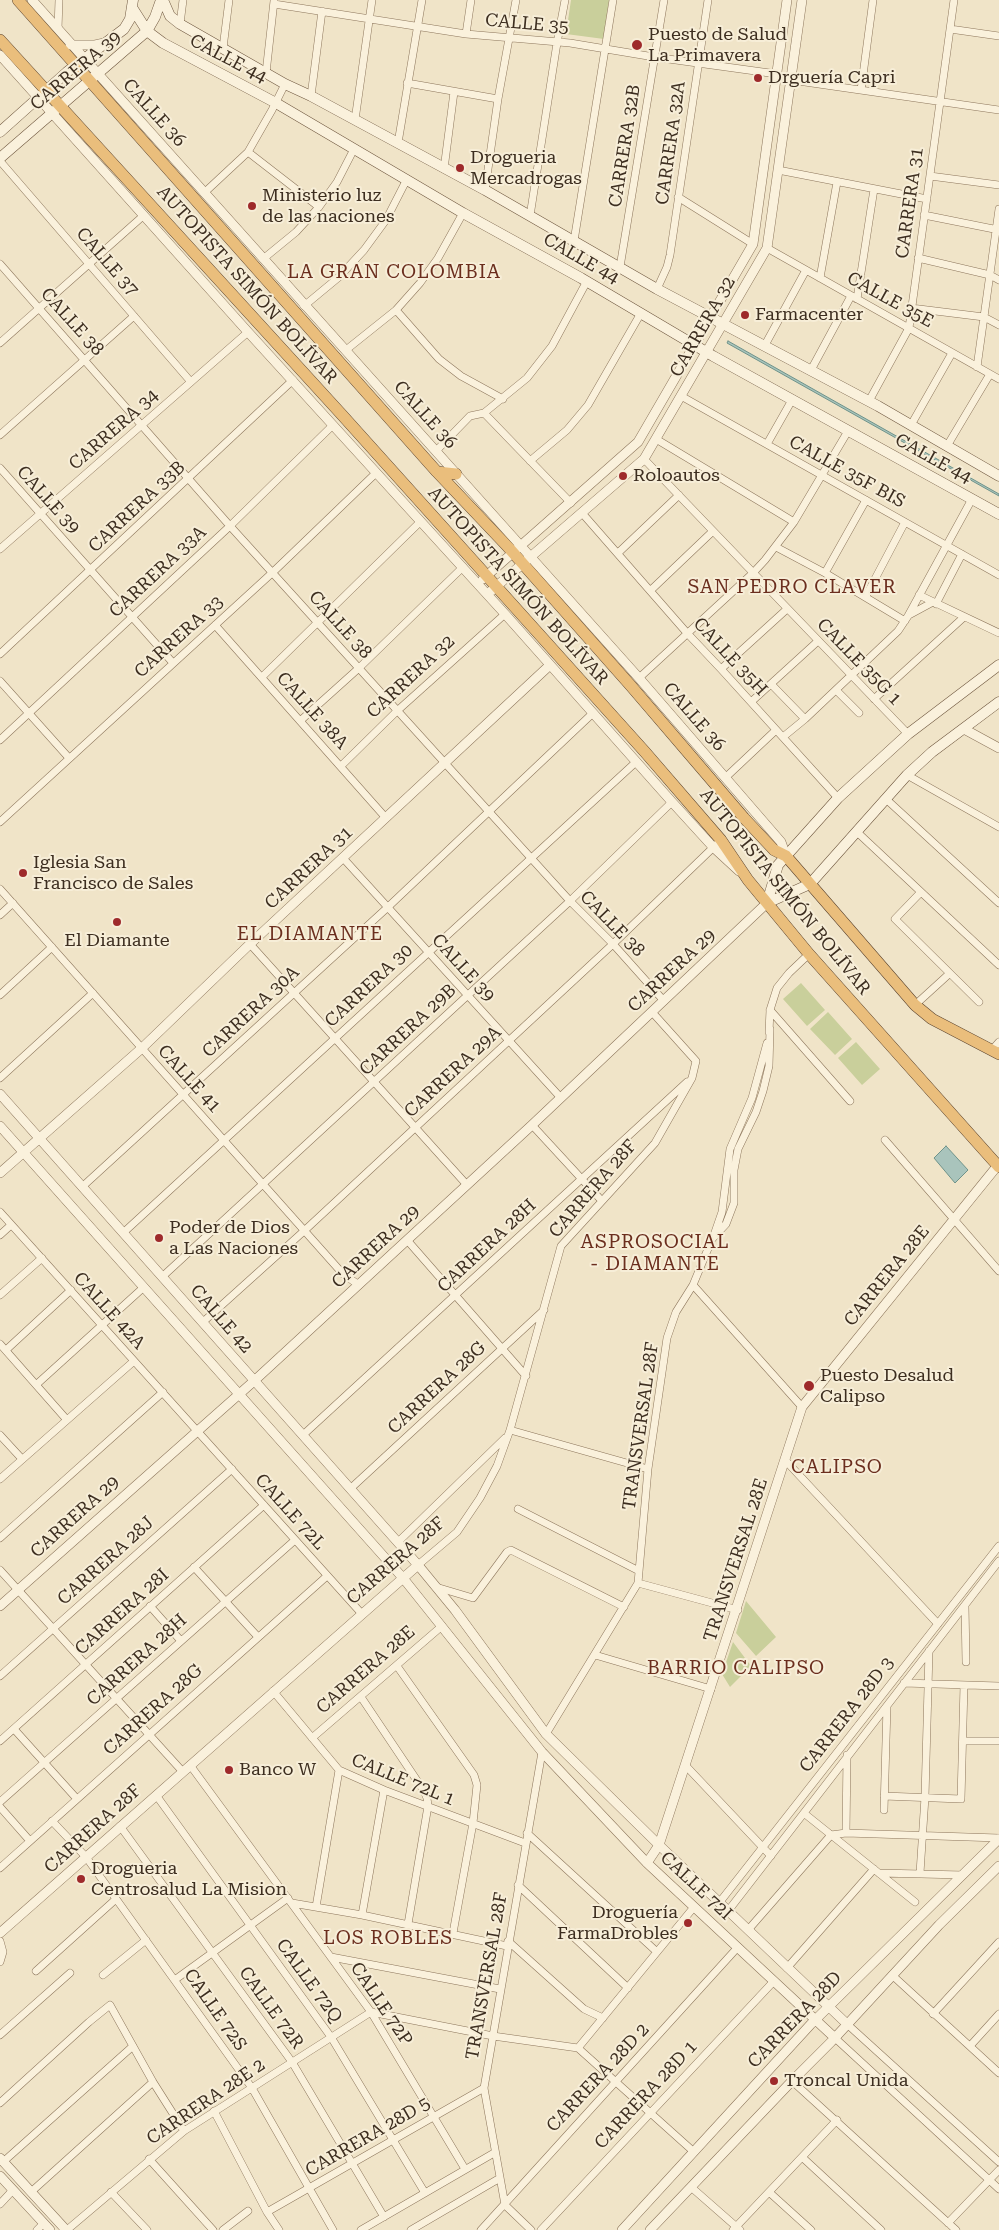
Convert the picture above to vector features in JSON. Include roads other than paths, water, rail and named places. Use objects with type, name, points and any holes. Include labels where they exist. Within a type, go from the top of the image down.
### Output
[{"type":"highway","name":"AUTOPISTA SIMÓN BOLÍVAR","points":[[18,0],[55,42],[80,62],[437,472],[518,550],[602,646],[744,818],[774,850],[786,856],[915,1005],[932,1019],[997,1049]]},
{"type":"highway","name":"AUTOPISTA SIMÓN BOLÍVAR","points":[[0,40],[55,109],[337,409],[444,539],[602,705],[809,954],[998,1166]]},
{"type":"highway","points":[[437,472],[456,474]]},
{"type":"main road","name":"CALLE 44","points":[[162,0],[170,16],[180,24],[285,84],[311,96],[485,190],[657,288],[869,401],[999,476]]},
{"type":"main road","name":"CARRERA 39","points":[[0,159],[55,109],[147,31],[162,0]]},
{"type":"main road","name":"CARRERA 39","points":[[0,132],[80,62],[124,29],[130,19],[133,4]]},
{"type":"main road","points":[[133,4],[147,31]]},
{"type":"main road","name":"CALLE 44","points":[[147,31],[163,43],[276,103],[463,213],[587,281],[707,353],[999,514]]},
{"type":"main road","points":[[767,903],[778,865],[838,798],[908,734],[999,665]]},
{"type":"main road","name":"CARRERA 29","points":[[767,903],[810,884],[907,775],[932,752],[999,702]]},
{"type":"street","points":[[32,0],[72,45],[80,62]]},
{"type":"street","points":[[58,29],[59,0]]},
{"type":"street","points":[[180,24],[183,0]]},
{"type":"street","points":[[223,48],[229,0]]},
{"type":"street","points":[[355,120],[372,0]]},
{"type":"street","points":[[398,143],[422,0]]},
{"type":"street","points":[[466,34],[471,0]]},
{"type":"street","points":[[485,190],[498,99],[516,0]]},
{"type":"street","points":[[530,216],[565,0]]},
{"type":"street","points":[[574,241],[613,0]]},
{"type":"street","name":"CARRERA 32B","points":[[620,267],[664,0]]},
{"type":"street","name":"CARRERA 32A","points":[[657,288],[669,261],[708,0]]},
{"type":"street","name":"CARRERA 32","points":[[482,580],[638,442],[753,244],[787,0]]},
{"type":"street","name":"CARRERA 32","points":[[491,590],[644,459],[767,248],[802,0]]},
{"type":"street","points":[[861,90],[873,0]]},
{"type":"street","name":"CARRERA 31","points":[[869,401],[909,328],[954,0]]},
{"type":"street","points":[[266,73],[274,2]]},
{"type":"street","name":"CALLE 35","points":[[274,2],[322,12],[466,34],[570,43],[776,74]]},
{"type":"street","points":[[311,96],[322,12]]},
{"type":"street","points":[[950,29],[999,36]]},
{"type":"street","points":[[55,42],[72,45],[95,45],[107,42]]},
{"type":"street","points":[[0,55],[42,94]]},
{"type":"street","name":"CALLE 36","points":[[93,77],[204,193],[304,306],[346,350],[456,474],[518,550]]},
{"type":"street","points":[[791,80],[999,110]]},
{"type":"street","points":[[407,83],[498,99]]},
{"type":"street","points":[[204,193],[248,152],[285,84]]},
{"type":"street","points":[[444,169],[454,92]]},
{"type":"street","points":[[263,259],[296,232],[319,207],[337,182],[354,149]]},
{"type":"street","points":[[248,152],[319,207]]},
{"type":"street","name":"CALLE 37","points":[[0,159],[191,382]]},
{"type":"street","points":[[109,168],[143,216],[420,522],[444,539],[463,567],[482,580]]},
{"type":"street","points":[[778,170],[927,199]]},
{"type":"street","points":[[930,176],[999,185]]},
{"type":"street","points":[[304,306],[339,277],[364,250],[386,220],[407,179]]},
{"type":"street","points":[[820,278],[837,182]]},
{"type":"street","points":[[811,370],[854,297],[874,189]]},
{"type":"street","points":[[678,197],[753,244]]},
{"type":"street","points":[[977,366],[998,230],[999,209]]},
{"type":"street","points":[[346,350],[396,310],[420,283],[438,258],[463,213]]},
{"type":"street","points":[[924,215],[998,230]]},
{"type":"street","points":[[0,343],[143,216]]},
{"type":"street","name":"CALLE 35E","points":[[767,248],[999,379]]},
{"type":"street","points":[[918,258],[990,275],[999,280]]},
{"type":"street","name":"CALLE 38","points":[[0,264],[86,360],[141,427],[272,573],[531,859],[613,944],[664,1001]]},
{"type":"street","points":[[765,345],[806,270]]},
{"type":"street","points":[[436,451],[470,416],[484,413],[528,378],[552,346],[587,281]]},
{"type":"street","points":[[911,308],[984,317],[999,325]]},
{"type":"street","points":[[396,310],[439,359],[461,376],[503,399]]},
{"type":"street","points":[[530,461],[567,430],[588,405],[641,313]]},
{"type":"street","points":[[0,435],[134,316]]},
{"type":"street","name":"CARRERA 34","points":[[0,549],[248,332]]},
{"type":"street","points":[[911,425],[952,353]]},
{"type":"street","points":[[947,446],[990,374]]},
{"type":"street","name":"CARRERA 33B","points":[[0,654],[293,380]]},
{"type":"street","name":"CALLE 35F BIS","points":[[681,396],[999,575]]},
{"type":"street","points":[[767,444],[792,400]]},
{"type":"street","points":[[484,413],[570,503]]},
{"type":"street","name":"CARRERA 33A","points":[[0,740],[230,526],[333,425]]},
{"type":"street","points":[[639,678],[753,573],[776,546],[794,522],[823,476],[848,431]]},
{"type":"street","points":[[656,439],[794,522]]},
{"type":"street","name":"CALLE 35G 1","points":[[644,459],[908,734]]},
{"type":"street","name":"CALLE 39","points":[[0,468],[173,663]]},
{"type":"street","name":"CARRERA 33","points":[[0,822],[272,573],[376,473]]},
{"type":"street","points":[[618,553],[678,495]]},
{"type":"street","points":[[825,573],[866,500]]},
{"type":"street","points":[[783,737],[805,719],[898,631],[972,500]]},
{"type":"street","name":"CALLE 35H","points":[[582,513],[687,633],[722,669],[838,798]]},
{"type":"street","points":[[262,677],[420,522]]},
{"type":"street","points":[[866,596],[905,522]]},
{"type":"street","points":[[651,590],[713,531]]},
{"type":"street","points":[[776,546],[906,618]]},
{"type":"street","points":[[906,618],[934,603],[962,554]]},
{"type":"street","points":[[300,721],[359,668],[463,567]]},
{"type":"street","points":[[491,590],[505,614],[636,762],[672,802],[717,844]]},
{"type":"street","points":[[919,595],[999,633]]},
{"type":"street","points":[[722,669],[787,609]]},
{"type":"street","name":"CARRERA 32","points":[[341,766],[397,711],[505,614]]},
{"type":"street","points":[[874,699],[964,617]]},
{"type":"street","name":"CALLE 38A","points":[[215,625],[386,818]]},
{"type":"street","points":[[751,702],[818,641]]},
{"type":"street","name":"CALLE 36","points":[[602,646],[639,678],[781,842],[786,856]]},
{"type":"street","name":"CARRERA 31","points":[[0,1173],[142,1048],[250,944],[550,665]]},
{"type":"street","points":[[0,681],[68,758]]},
{"type":"street","points":[[771,684],[805,719]]},
{"type":"street","points":[[836,690],[859,713]]},
{"type":"street","points":[[593,713],[602,705]]},
{"type":"street","name":"CARRERA 30A","points":[[82,1187],[388,907],[593,713]]},
{"type":"street","points":[[964,728],[999,748]]},
{"type":"street","points":[[726,778],[776,730]]},
{"type":"street","name":"CARRERA 30","points":[[123,1234],[636,762]]},
{"type":"street","points":[[907,775],[999,828]]},
{"type":"street","points":[[886,799],[999,903]]},
{"type":"street","name":"CARRERA 29B","points":[[162,1277],[570,901],[672,802]]},
{"type":"street","points":[[857,832],[999,965]]},
{"type":"street","name":"CARRERA 29A","points":[[202,1322],[304,1231],[509,1041],[717,844]]},
{"type":"street","name":"CALLE 39","points":[[343,858],[561,1098]]},
{"type":"street","name":"CALLE 41","points":[[0,889],[304,1231],[343,1274],[359,1285]]},
{"type":"street","points":[[921,892],[895,919],[978,1002]]},
{"type":"street","points":[[0,915],[12,903]]},
{"type":"street","name":"CARRERA 29","points":[[0,1606],[254,1381],[359,1285],[561,1098],[767,903]]},
{"type":"street","points":[[250,944],[467,1186]]},
{"type":"street","points":[[0,995],[52,947]]},
{"type":"street","points":[[809,954],[789,973],[777,988],[770,1010],[850,1101]]},
{"type":"street","points":[[915,1005],[949,974]]},
{"type":"street","points":[[0,1078],[92,993]]},
{"type":"street","name":"TRANSVERSAL 28F","points":[[638,1583],[648,1469],[667,1338],[676,1312],[693,1285],[712,1239],[726,1224],[734,1203],[734,1170],[738,1149],[756,1112],[769,1066],[770,1010]]},
{"type":"street","name":"CARRERA 28F","points":[[0,1933],[456,1532],[466,1518],[480,1498],[497,1466],[509,1433],[561,1246],[656,1143],[692,1078],[696,1061],[652,1012]]},
{"type":"street","name":"CARRERA 28H","points":[[303,1436],[581,1178],[692,1078]]},
{"type":"street","name":"CALLE 42","points":[[0,1094],[418,1565]]},
{"type":"street","points":[[532,1125],[602,1201]]},
{"type":"street","name":"CALLE 42","points":[[0,1126],[403,1578]]},
{"type":"street","points":[[885,1140],[999,1271]]},
{"type":"street","name":"CARRERA 28E","points":[[802,1407],[998,1166]]},
{"type":"street","name":"CALLE 42A","points":[[0,1212],[197,1430]]},
{"type":"street","points":[[0,1235],[11,1225]]},
{"type":"street","points":[[407,1240],[526,1376]]},
{"type":"street","points":[[0,1295],[42,1258]]},
{"type":"street","points":[[693,1285],[802,1407]]},
{"type":"street","points":[[36,1384],[144,1287]]},
{"type":"street","points":[[6,1350],[71,1290]]},
{"type":"street","name":"CARRERA 28G","points":[[350,1489],[544,1310]]},
{"type":"street","points":[[0,1344],[67,1420]]},
{"type":"street","points":[[0,1479],[134,1361]]},
{"type":"street","points":[[0,1538],[163,1392]]},
{"type":"street","name":"TRANSVERSAL 28E","points":[[647,1863],[659,1845],[686,1766],[738,1610],[802,1407]]},
{"type":"street","name":"CALLE 72L","points":[[197,1430],[362,1614]]},
{"type":"street","points":[[398,1542],[509,1433],[648,1469]]},
{"type":"street","points":[[0,1435],[22,1459]]},
{"type":"street","points":[[785,1460],[938,1624]]},
{"type":"street","name":"CARRERA 28J","points":[[0,1676],[232,1469]]},
{"type":"street","name":"CARRERA 28I","points":[[0,1741],[264,1505]]},
{"type":"street","points":[[518,1509],[638,1571]]},
{"type":"street","name":"CARRERA 28H","points":[[0,1802],[295,1540]]},
{"type":"street","name":"CARRERA 28D 3","points":[[719,1903],[999,1547]]},
{"type":"street","points":[[436,1587],[473,1598],[507,1552],[511,1550],[624,1607]]},
{"type":"street","name":"CARRERA 28D 3","points":[[728,1911],[999,1561]]},
{"type":"street","name":"CALLE 72I","points":[[418,1565],[546,1734],[828,2007],[999,2162]]},
{"type":"street","points":[[194,1567],[258,1637]]},
{"type":"street","points":[[0,1570],[183,1772]]},
{"type":"street","name":"CARRERA 28G","points":[[0,1868],[327,1576]]},
{"type":"street","name":"CALLE 72I","points":[[403,1578],[542,1752],[647,1863],[999,2189]]},
{"type":"street","points":[[546,1734],[638,1583],[738,1610]]},
{"type":"street","points":[[150,1606],[181,1641]]},
{"type":"street","points":[[965,1606],[966,1662]]},
{"type":"street","name":"CARRERA 28E","points":[[312,1738],[442,1626]]},
{"type":"street","points":[[920,1873],[925,1797],[929,1651]]},
{"type":"street","points":[[595,1654],[711,1689]]},
{"type":"street","points":[[397,1666],[474,1775],[478,1785],[453,1933]]},
{"type":"street","points":[[904,1683],[999,1686]]},
{"type":"street","points":[[884,1796],[961,1799],[964,1685]]},
{"type":"street","name":"CALLE 72L 1","points":[[273,1691],[339,1770],[384,1790],[526,1843]]},
{"type":"street","points":[[361,1697],[424,1791],[428,1806],[408,1924]]},
{"type":"street","points":[[884,1810],[887,1706]]},
{"type":"street","points":[[14,1729],[77,1799]]},
{"type":"street","points":[[963,1741],[999,1741]]},
{"type":"street","name":"TRANSVERSAL 28F","points":[[506,2205],[494,2153],[484,2088],[542,1752]]},
{"type":"street","points":[[846,1833],[847,1755]]},
{"type":"street","name":"CALLE 72P","points":[[190,1766],[371,2012],[466,2169]]},
{"type":"street","points":[[686,1766],[771,1856]]},
{"type":"street","points":[[316,1907],[339,1770]]},
{"type":"street","points":[[362,1915],[384,1790]]},
{"type":"street","name":"CALLE 72Q","points":[[156,1795],[331,2037],[425,2193]]},
{"type":"street","points":[[0,1806],[30,1841]]},
{"type":"street","points":[[805,1814],[915,1902]]},
{"type":"street","name":"CALLE 72S","points":[[52,1821],[86,1857],[176,1979],[252,2088],[333,2230]]},
{"type":"street","name":"CALLE 72R","points":[[120,1826],[292,2062],[384,2217]]},
{"type":"street","points":[[527,1833],[657,1952]]},
{"type":"street","points":[[748,1930],[831,1835],[846,1833],[999,1839]]},
{"type":"street","name":"CARRERA 28D","points":[[622,2230],[828,2007],[999,1839]]},
{"type":"street","points":[[650,2230],[835,2038],[892,1975],[999,1866]]},
{"type":"street","points":[[876,1871],[963,1875]]},
{"type":"street","points":[[787,1968],[876,1871]]},
{"type":"street","points":[[518,1885],[628,1988]]},
{"type":"street","points":[[36,1971],[116,1899]]},
{"type":"street","points":[[176,1979],[250,1924],[290,1900],[316,1907],[508,1943],[584,2009],[603,2018]]},
{"type":"street","points":[[578,2048],[694,1907]]},
{"type":"street","points":[[103,1976],[146,1940]]},
{"type":"street","points":[[0,1941],[3,1952],[0,1962]]},
{"type":"street","points":[[933,2014],[999,1942]]},
{"type":"street","name":"CARRERA 28D 2","points":[[481,2230],[506,2205],[547,2156],[738,1947]]},
{"type":"street","points":[[332,1957],[500,1989]]},
{"type":"street","points":[[0,2036],[70,1973]]},
{"type":"street","points":[[892,1975],[999,2073]]},
{"type":"street","name":"CARRERA 28D 1","points":[[541,2230],[774,1981]]},
{"type":"street","points":[[0,2103],[110,2005],[153,2082],[184,2131]]},
{"type":"street","points":[[371,2012],[492,2036],[578,2048],[694,2152]]},
{"type":"street","name":"CARRERA 28E 2","points":[[66,2230],[184,2131],[371,2012]]},
{"type":"street","points":[[970,2046],[999,2014]]},
{"type":"street","points":[[66,2230],[2,2160],[134,2046]]},
{"type":"street","points":[[792,2081],[956,2230]]},
{"type":"street","points":[[31,2192],[153,2082]]},
{"type":"street","name":"CARRERA 28D 5","points":[[267,2212],[484,2088]]},
{"type":"street","points":[[214,2111],[267,2212],[279,2230]]},
{"type":"street","points":[[691,2187],[736,2229],[837,2120]]},
{"type":"street","points":[[361,2230],[494,2153]]},
{"type":"street","points":[[802,2157],[881,2230]]},
{"type":"street","points":[[149,2159],[213,2230]]},
{"type":"street","points":[[948,2223],[999,2170]]},
{"type":"street","points":[[0,2176],[43,2228]]},
{"type":"street","points":[[411,2230],[500,2178]]},
{"type":"street","points":[[0,2204],[13,2190]]},
{"type":"street","points":[[111,2192],[146,2230]]},
{"type":"street","points":[[769,2192],[811,2230]]},
{"type":"street","points":[[506,2205],[531,2230]]},
{"type":"street","points":[[223,2230],[232,2227],[248,2211]]},
{"type":"water","points":[[728,341],[999,494],[999,496],[727,343]]},
{"type":"water","points":[[946,1146],[968,1170],[955,1183],[934,1158]]},
{"type":"place","name":"Puesto de Salud La Primavera","points":[[637,45]]},
{"type":"place","name":"Drguería Capri","points":[[758,78]]},
{"type":"place","name":"Drogueria Mercadrogas","points":[[460,168]]},
{"type":"place","name":"Ministerio luz de las naciones","points":[[252,206]]},
{"type":"place","name":"Farmacenter","points":[[745,315]]},
{"type":"place","name":"Roloautos","points":[[623,476]]},
{"type":"place","name":"Iglesia San Francisco de Sales","points":[[23,873]]},
{"type":"place","name":"El Diamante","points":[[117,922]]},
{"type":"place","name":"Poder de Dios a Las Naciones","points":[[159,1238]]},
{"type":"place","name":"Puesto Desalud Calipso","points":[[809,1386]]},
{"type":"place","name":"Banco W","points":[[229,1770]]},
{"type":"place","name":"Drogueria Centrosalud La Mision","points":[[81,1879]]},
{"type":"place","name":"Droguería FarmaDrobles","points":[[688,1923]]},
{"type":"place","name":"Troncal Unida","points":[[774,2081]]},
{"type":"district","name":"LA GRAN COLOMBIA","points":[[394,272]]},
{"type":"district","name":"SAN PEDRO CLAVER","points":[[792,587]]},
{"type":"district","name":"EL DIAMANTE","points":[[310,934]]},
{"type":"district","name":"ASPROSOCIAL - DIAMANTE","points":[[655,1253]]},
{"type":"district","name":"CALIPSO","points":[[837,1467]]},
{"type":"district","name":"BARRIO CALIPSO","points":[[736,1668]]},
{"type":"district","name":"LOS ROBLES","points":[[388,1938]]}]
